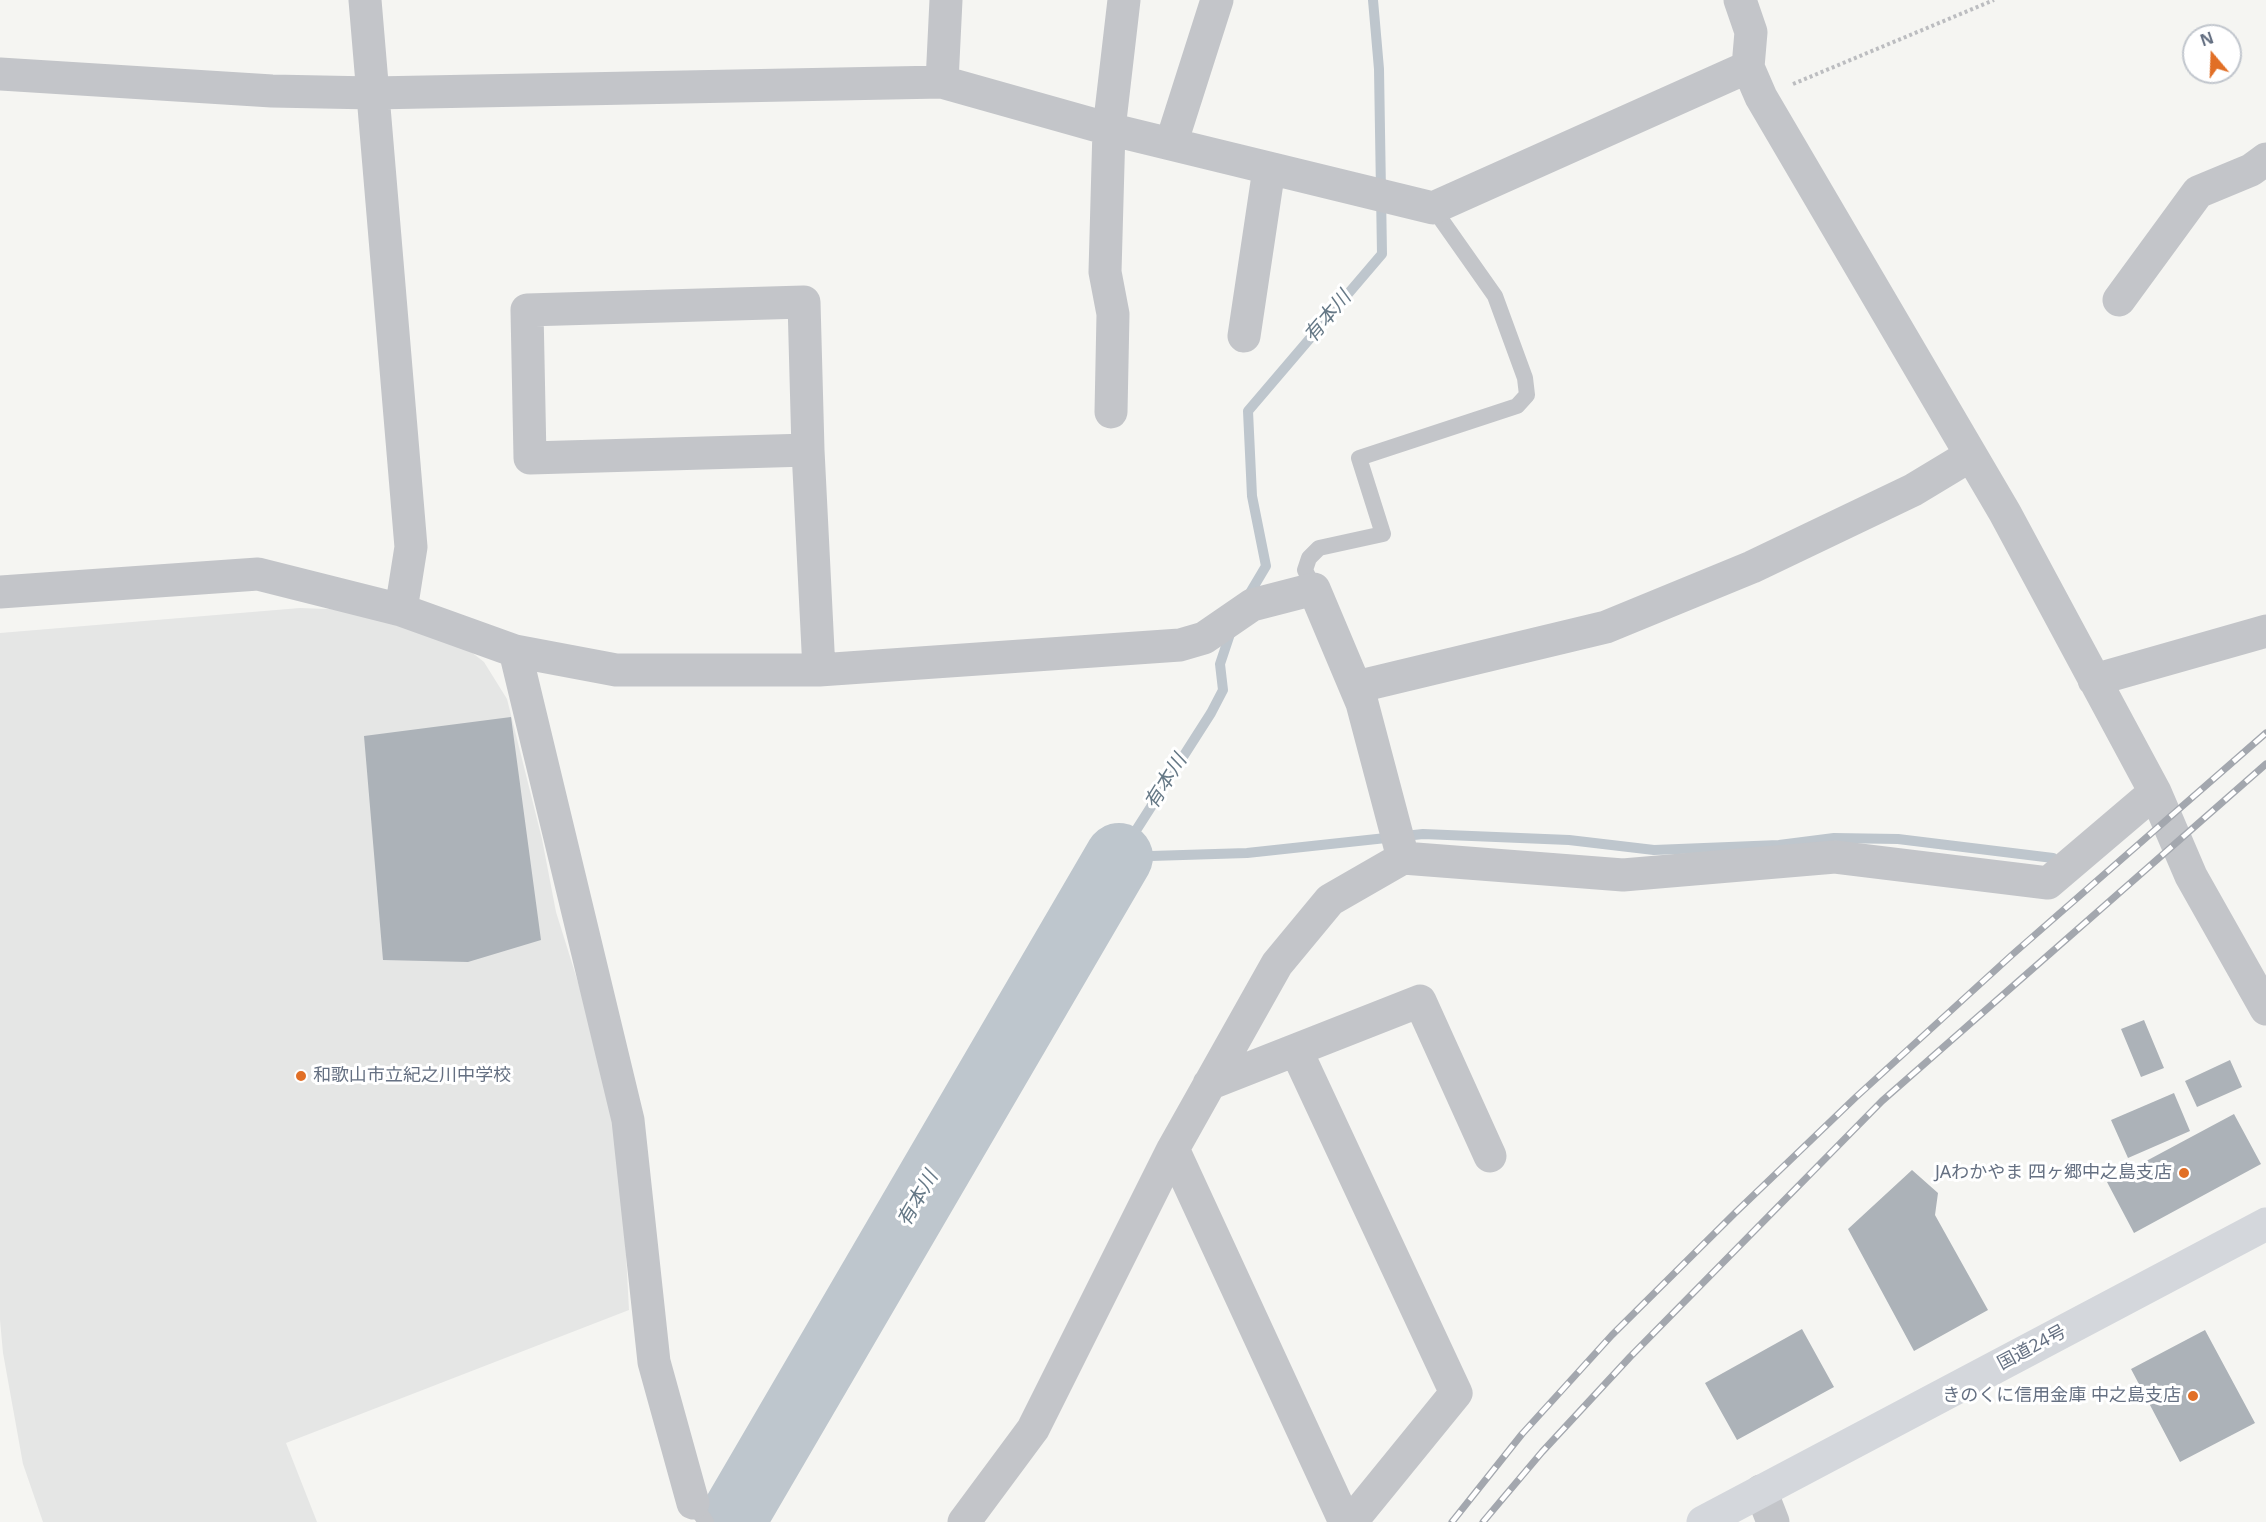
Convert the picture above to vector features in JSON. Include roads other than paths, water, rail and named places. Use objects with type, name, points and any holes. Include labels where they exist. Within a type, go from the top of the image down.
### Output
[{"type":"highway","name":"国道24号","points":[[1703,1522],[2266,1224]]},
{"type":"street","points":[[365,0],[411,548],[401,610]]},
{"type":"street","points":[[942,82],[946,0]]},
{"type":"street","points":[[1111,412],[1113,314],[1105,272],[1109,129],[1124,0]]},
{"type":"street","points":[[1171,144],[1217,0]]},
{"type":"street","points":[[1740,0],[1751,32],[1748,67],[1761,97],[1971,455],[2155,792],[2191,876],[2266,1009]]},
{"type":"street","points":[[0,74],[272,91],[373,93],[942,82],[1109,129],[1269,169],[1363,189],[1433,208],[1748,67]]},
{"type":"street","points":[[2119,300],[2198,192],[2251,170],[2266,159]]},
{"type":"street","points":[[1244,336],[1269,169]]},
{"type":"street","points":[[808,450],[530,458],[527,310],[804,302],[808,450],[819,670]]},
{"type":"street","points":[[1356,687],[1606,627],[1752,567],[1913,490],[1971,455]]},
{"type":"street","points":[[0,592],[258,574],[401,610],[515,651],[616,670],[819,670],[1180,645],[1204,638],[1252,605],[1314,589],[1356,687],[1403,858]]},
{"type":"street","points":[[2094,680],[2266,631]]},
{"type":"street","points":[[515,651],[628,1120],[654,1362],[699,1513]]},
{"type":"street","points":[[964,1522],[1033,1429],[1173,1149],[1277,964],[1330,900],[1403,858],[1623,875],[1835,857],[2048,883],[2155,792]]},
{"type":"street","points":[[1209,1084],[1420,1000],[1490,1156]]},
{"type":"street","points":[[1296,1050],[1456,1393],[1351,1522]]},
{"type":"street","points":[[1173,1149],[1345,1522]]},
{"type":"street","points":[[1761,1491],[1773,1522]]},
{"type":"lane","points":[[1314,589],[1305,570],[1309,558],[1319,548],[1383,534],[1359,458],[1517,406],[1527,395],[1525,378],[1495,296],[1433,208]]},
{"type":"waterway","name":"有本川","points":[[1247,598],[1266,566],[1252,496],[1248,411],[1382,254],[1379,69],[1373,0]]},
{"type":"waterway","name":"有本川","points":[[1119,857],[1211,713],[1223,690],[1220,664],[1232,628]]},
{"type":"waterway","points":[[1119,857],[1247,853],[1423,834],[1569,840],[1654,850],[1779,845],[1834,838],[1898,839],[2053,858]]},
{"type":"waterway","name":"有本川","points":[[731,1522],[1119,857]]},
{"type":"railway","points":[[1452,1522],[1522,1434],[1612,1335],[1736,1212],[1856,1097],[2013,954],[2266,733]]},
{"type":"railway","points":[[1483,1522],[1542,1452],[1630,1357],[1882,1101],[2266,764]]},
{"type":"place","name":"和歌山市立紀之川中学校","points":[[301,1076]]},
{"type":"place","name":"JAわかやま 四ヶ郷中之島支店","points":[[2184,1173]]},
{"type":"place","name":"きのくに信用金庫 中之島支店","points":[[2193,1396]]}]
